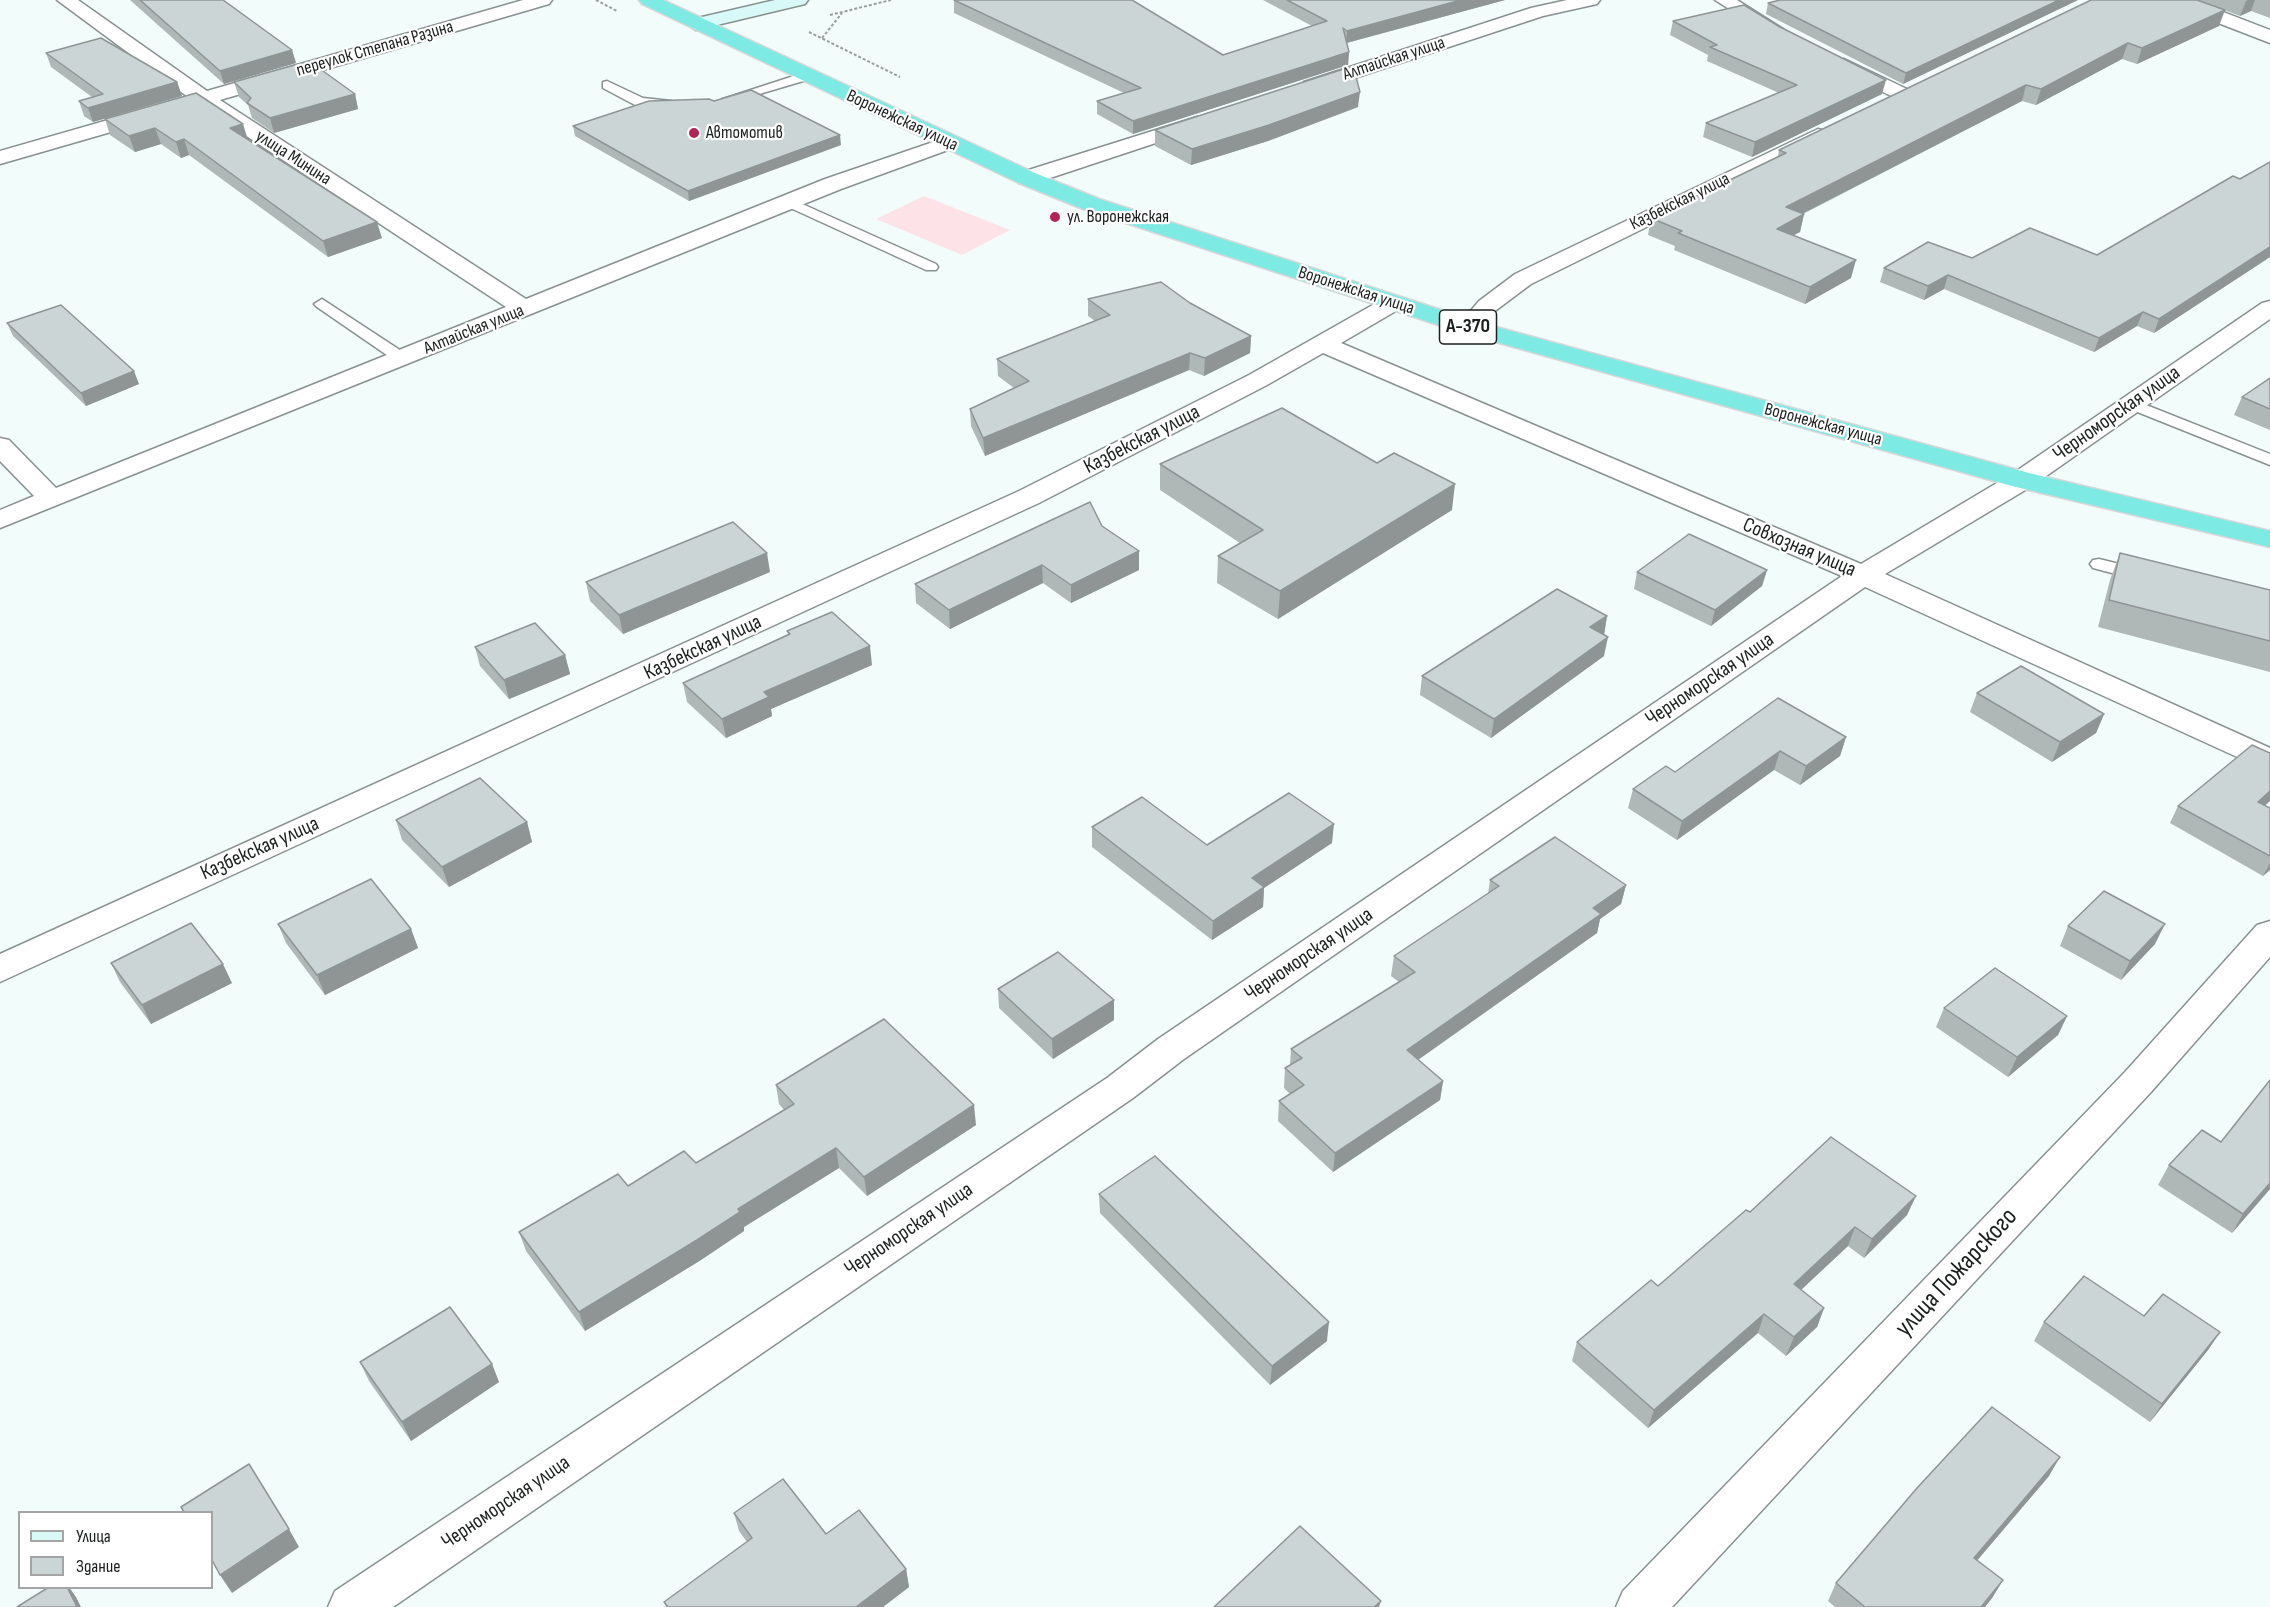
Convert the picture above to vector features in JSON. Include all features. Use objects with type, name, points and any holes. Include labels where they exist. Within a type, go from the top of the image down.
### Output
[{"type":"highway","name":"Воронежская улица","points":[[648,0],[949,143],[1091,204],[1469,327],[2022,480],[2270,539]]},
{"type":"main road","points":[[696,24],[799,0]]},
{"type":"street","name":"улица Минина","points":[[66,0],[220,110],[525,309]]},
{"type":"street","name":"переулок Степана Разина","points":[[0,158],[543,0]]},
{"type":"street","name":"Алтайская улица","points":[[1293,92],[1538,12],[1591,0]]},
{"type":"street","points":[[1724,0],[1795,40]]},
{"type":"street","points":[[2175,0],[2270,37]]},
{"type":"street","points":[[1825,55],[1902,93]]},
{"type":"street","points":[[1881,104],[1923,84]]},
{"type":"street","points":[[1027,178],[1215,117]]},
{"type":"street","name":"Казбекская улица","points":[[1469,327],[1487,306],[1523,279],[1839,124]]},
{"type":"street","name":"Алтайская улица","points":[[0,520],[789,202],[949,143]]},
{"type":"street","name":"Казбекская улица","points":[[0,969],[1029,497],[1323,344],[1393,303]]},
{"type":"street","name":"Черноморская улица","points":[[352,1607],[1120,1088],[1171,1049],[1863,575],[2022,480],[2270,308]]},
{"type":"street","name":"Совхозная улица","points":[[1323,344],[1863,575],[2270,761]]},
{"type":"street","points":[[0,446],[52,499]]},
{"type":"street","name":"улица Пожарского","points":[[1640,1607],[2130,1091],[2270,934]]},
{"type":"lane","points":[[713,102],[806,76]]},
{"type":"lane","points":[[607,85],[640,102],[653,105],[683,104]]},
{"type":"lane","points":[[789,202],[931,267]]},
{"type":"lane","points":[[322,304],[403,359]]},
{"type":"lane","points":[[2131,404],[2270,460]]},
{"type":"lane","points":[[2099,564],[2156,579]]},
{"type":"path","points":[[827,16],[891,0]]},
{"type":"path","points":[[822,38],[842,12]]},
{"type":"path","points":[[801,28],[900,77]]},
{"type":"shaded area","points":[[924,196],[1010,230],[962,255],[876,219]]},
{"type":"building","points":[[140,0],[223,0],[292,50],[220,71]]},
{"type":"building","points":[[954,0],[1132,0],[1223,55],[1327,21],[1287,0],[1461,0],[1347,31],[1343,28],[1349,52],[1133,121],[1097,101],[1141,88]]},
{"type":"building","points":[[1780,0],[2059,0],[1906,73],[1768,3]]},
{"type":"building","points":[[2091,0],[2197,0],[2225,10],[2142,48],[2128,43],[2041,89],[2026,85],[1786,207],[1804,214],[1777,229],[1856,260],[1810,287],[1678,233],[1682,231],[1651,218],[1786,153],[1779,150]]},
{"type":"building","points":[[1744,5],[1780,27],[1886,80],[1755,142],[1706,123],[1797,85],[1710,47],[1717,45],[1673,21]]},
{"type":"building","points":[[101,38],[177,82],[88,108],[79,101],[103,94],[46,53]]},
{"type":"building","points":[[309,61],[355,94],[270,118],[247,103],[251,98],[234,82]]},
{"type":"building","points":[[1353,66],[1360,92],[1269,125],[1192,149],[1155,130]]},
{"type":"building","points":[[751,90],[840,135],[688,191],[573,126],[649,101],[709,99],[714,101]]},
{"type":"building","points":[[196,93],[243,124],[230,128],[377,222],[323,241],[184,139],[176,142],[155,128],[129,136],[105,119]]},
{"type":"building","points":[[2270,162],[2270,247],[2159,319],[2143,312],[2099,338],[1948,275],[1928,286],[1884,268],[1928,242],[1972,258],[2030,228],[2097,255],[2233,176],[2240,179]]},
{"type":"building","points":[[1161,282],[1190,303],[1251,336],[1205,358],[1190,353],[983,438],[970,409],[1029,381],[997,359],[1110,315],[1088,299]]},
{"type":"building","points":[[61,305],[134,371],[81,393],[7,323]]},
{"type":"building","points":[[2270,378],[2270,409],[2242,397]]},
{"type":"building","points":[[1282,408],[1377,463],[1394,453],[1455,484],[1280,591],[1218,556],[1263,530],[1160,464]]},
{"type":"building","points":[[1090,502],[1102,526],[1139,551],[1071,585],[1042,565],[949,610],[915,584]]},
{"type":"building","points":[[733,522],[767,553],[619,615],[586,582]]},
{"type":"building","points":[[1689,534],[1767,570],[1715,610],[1637,572]]},
{"type":"building","points":[[2120,553],[2270,590],[2270,641],[2109,600]]},
{"type":"building","points":[[1557,589],[1607,616],[1590,627],[1608,637],[1494,719],[1422,676]]},
{"type":"building","points":[[832,612],[870,646],[764,692],[769,697],[722,719],[683,683],[790,634],[787,631]]},
{"type":"building","points":[[535,623],[565,655],[504,680],[475,647]]},
{"type":"building","points":[[2021,666],[2104,714],[2060,742],[1977,693]]},
{"type":"building","points":[[1778,698],[1846,737],[1806,766],[1780,751],[1682,821],[1633,789],[1666,766],[1675,772]]},
{"type":"building","points":[[2252,745],[2270,753],[2270,791],[2258,802],[2270,808],[2270,856],[2178,806]]},
{"type":"building","points":[[480,778],[527,822],[442,867],[396,820]]},
{"type":"building","points":[[1289,793],[1334,824],[1252,878],[1264,887],[1213,921],[1092,827],[1142,797],[1207,845]]},
{"type":"building","points":[[1555,837],[1626,885],[1593,908],[1601,914],[1407,1050],[1443,1081],[1335,1153],[1279,1101],[1304,1085],[1285,1068],[1302,1058],[1291,1049],[1415,972],[1394,956],[1499,886],[1490,880]]},
{"type":"building","points":[[371,879],[411,929],[317,975],[278,924]]},
{"type":"building","points":[[2104,891],[2165,924],[2130,961],[2068,926]]},
{"type":"building","points":[[191,923],[223,964],[142,1005],[111,963]]},
{"type":"building","points":[[1058,952],[1114,1000],[1052,1039],[998,989]]},
{"type":"building","points":[[1995,968],[2067,1016],[2017,1057],[1944,1008]]},
{"type":"building","points":[[884,1019],[974,1105],[864,1177],[836,1148],[738,1209],[740,1212],[697,1240],[579,1312],[519,1232],[618,1174],[628,1186],[684,1151],[696,1163],[794,1104],[776,1085]]},
{"type":"building","points":[[2270,1080],[2270,1183],[2243,1214],[2169,1165],[2202,1130],[2221,1142]]},
{"type":"building","points":[[1831,1137],[1916,1196],[1872,1239],[1855,1227],[1794,1284],[1824,1308],[1794,1337],[1764,1314],[1654,1410],[1577,1342],[1651,1280],[1658,1286],[1746,1210],[1750,1212]]},
{"type":"building","points":[[1155,1156],[1329,1322],[1272,1366],[1099,1194]]},
{"type":"building","points":[[2084,1276],[2144,1316],[2163,1294],[2220,1332],[2162,1404],[2044,1322]]},
{"type":"building","points":[[450,1307],[492,1364],[402,1422],[360,1362]]},
{"type":"building","points":[[1992,1407],[2060,1457],[1974,1558],[2003,1580],[1981,1607],[1865,1607],[1836,1583],[1917,1488]]},
{"type":"building","points":[[249,1464],[289,1529],[220,1575],[213,1562],[213,1511],[183,1511],[181,1507]]},
{"type":"building","points":[[783,1479],[826,1534],[859,1510],[906,1569],[856,1607],[668,1607],[664,1602],[752,1538],[734,1513]]},
{"type":"building","points":[[1300,1526],[1381,1601],[1374,1607],[1214,1607]]},
{"type":"building","points":[[46,1589],[68,1589],[77,1607],[17,1607]]},
{"type":"place","name":"Автомотив","points":[[694,133]]},
{"type":"place","name":"ул. Воронежская","points":[[1055,217]]}]
